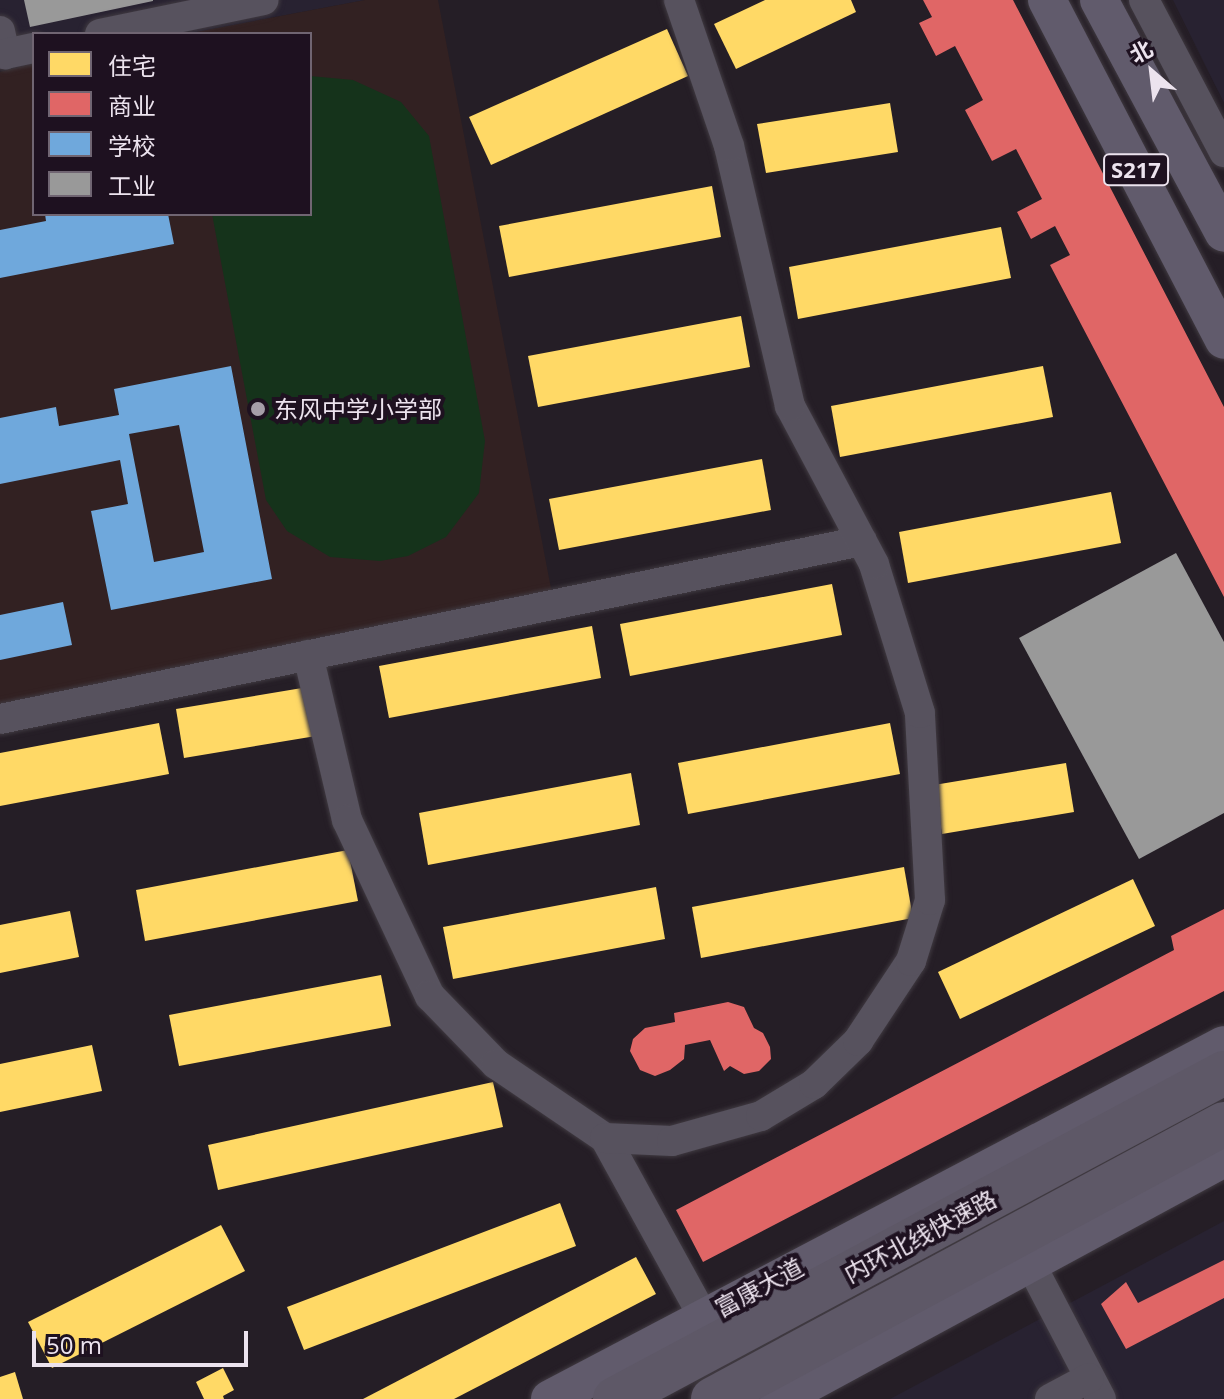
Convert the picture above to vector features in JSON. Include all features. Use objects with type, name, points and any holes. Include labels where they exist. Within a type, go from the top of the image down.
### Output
[{"type":"highway","name":"内环北线快速路","points":[[615,1399],[1224,1073]]},
{"type":"highway","name":"内环北线快速路","points":[[713,1399],[1224,1124]]},
{"type":"main road","name":"S217","points":[[1047,0],[1224,340]]},
{"type":"main road","name":"S217","points":[[1099,0],[1224,233]]},
{"type":"main road","name":"富康大道","points":[[550,1399],[1224,1045]]},
{"type":"main road","points":[[779,1399],[1224,1158]]},
{"type":"street","points":[[110,32],[264,0]]},
{"type":"street","points":[[605,1138],[672,1141],[761,1116],[814,1084],[858,1041],[911,961],[930,900],[920,713],[874,564],[790,406],[729,146],[679,0]]},
{"type":"street","points":[[1144,0],[1224,152]]},
{"type":"street","points":[[0,31],[5,54],[32,48]]},
{"type":"street","points":[[0,719],[862,541]]},
{"type":"street","points":[[308,655],[347,820],[430,996],[496,1064],[605,1138],[703,1316]]},
{"type":"street","points":[[1030,1263],[1095,1388],[1050,1399]]},
{"type":"shaded area","points":[[0,0],[365,0],[197,32],[32,32],[32,36],[0,68]]},
{"type":"shaded area","name":"东风中学小学部","points":[[365,0],[438,0],[554,604],[0,719],[0,72],[32,64],[32,216],[312,216],[312,32],[197,32]]},
{"type":"shaded area","points":[[1173,0],[1224,0],[1224,103]]},
{"type":"shaded area","points":[[1224,1221],[1224,1399],[890,1399]]},
{"type":"green space","points":[[312,76],[353,80],[401,102],[429,136],[485,441],[479,493],[446,537],[408,556],[380,561],[330,557],[287,531],[266,500],[212,216],[312,216]]},
{"type":"building: 住宅","points":[[765,0],[851,0],[856,12],[736,69],[714,24]]},
{"type":"building: 住宅","points":[[667,29],[688,76],[491,165],[469,117]]},
{"type":"building: 住宅","points":[[890,103],[898,152],[766,173],[757,124]]},
{"type":"building: 住宅","points":[[712,186],[721,237],[509,277],[499,226]]},
{"type":"building: 住宅","points":[[1001,227],[1011,278],[798,319],[789,267]]},
{"type":"building: 住宅","points":[[741,316],[750,367],[538,407],[528,356]]},
{"type":"building: 住宅","points":[[1043,366],[1053,417],[840,457],[831,406]]},
{"type":"building: 住宅","points":[[762,459],[771,510],[559,550],[549,499]]},
{"type":"building: 住宅","points":[[1111,492],[1121,543],[908,583],[899,532]]},
{"type":"building: 住宅","points":[[832,584],[842,635],[630,676],[620,624]]},
{"type":"building: 住宅","points":[[592,626],[601,678],[389,718],[379,666]]},
{"type":"building: 住宅","points":[[308,687],[316,736],[184,758],[176,709]]},
{"type":"building: 住宅","points":[[159,723],[169,774],[0,806],[0,753]]},
{"type":"building: 住宅","points":[[890,723],[900,774],[688,814],[678,763]]},
{"type":"building: 住宅","points":[[1066,763],[1074,812],[942,834],[934,785]]},
{"type":"building: 住宅","points":[[631,773],[640,825],[428,865],[419,813]]},
{"type":"building: 住宅","points":[[348,850],[358,901],[145,941],[136,890]]},
{"type":"building: 住宅","points":[[904,867],[913,918],[701,958],[692,907]]},
{"type":"building: 住宅","points":[[1133,879],[1155,926],[960,1019],[938,972]]},
{"type":"building: 住宅","points":[[656,887],[665,939],[453,979],[443,927]]},
{"type":"building: 住宅","points":[[70,911],[79,957],[0,973],[0,925]]},
{"type":"building: 住宅","points":[[381,975],[391,1026],[179,1066],[169,1015]]},
{"type":"building: 住宅","points":[[92,1045],[102,1091],[0,1112],[0,1064]]},
{"type":"building: 住宅","points":[[493,1082],[503,1127],[218,1190],[208,1145]]},
{"type":"building: 住宅","points":[[560,1203],[576,1246],[304,1350],[287,1307]]},
{"type":"building: 住宅","points":[[221,1225],[245,1271],[52,1368],[28,1322]]},
{"type":"building: 住宅","points":[[636,1257],[656,1294],[454,1399],[363,1399]]},
{"type":"building: 住宅","points":[[223,1368],[234,1390],[223,1396],[224,1399],[204,1399],[196,1382]]},
{"type":"building: 住宅","points":[[15,1372],[23,1399],[0,1399],[0,1377]]},
{"type":"building: 商业","points":[[923,0],[1013,0],[1224,407],[1224,597],[1050,265],[1070,255],[1055,226],[1031,239],[1017,212],[1042,199],[1016,149],[992,161],[965,110],[983,100],[955,46],[936,56],[919,23],[932,17]]},
{"type":"building: 商业","points":[[1224,909],[1224,991],[703,1262],[676,1210],[1174,950],[1171,936]]},
{"type":"building: 商业","points":[[728,1002],[744,1007],[754,1028],[763,1033],[770,1047],[771,1059],[759,1071],[744,1074],[730,1066],[724,1071],[710,1040],[685,1045],[684,1059],[670,1070],[655,1076],[640,1070],[630,1051],[633,1039],[645,1028],[675,1022],[674,1013]]},
{"type":"building: 商业","points":[[1224,1260],[1224,1298],[1126,1349],[1101,1304],[1126,1282],[1138,1303]]},
{"type":"building: 学校","points":[[45,216],[168,216],[174,244],[0,278],[0,230],[46,221]]},
{"type":"building: 学校","points":[[231,366],[272,579],[111,610],[91,511],[128,504],[120,460],[0,484],[0,418],[56,407],[59,426],[119,415],[114,389]],"holes":[[[179,425],[204,552],[154,562],[129,434]]]},
{"type":"building: 学校","points":[[63,602],[72,645],[0,660],[0,615]]},
{"type":"building: 工业","points":[[24,0],[153,0],[153,1],[30,27]]},
{"type":"building: 工业","points":[[1176,553],[1224,642],[1224,813],[1139,859],[1019,638]]},
{"type":"place","name":"东风中学小学部","points":[[258,409]]}]
